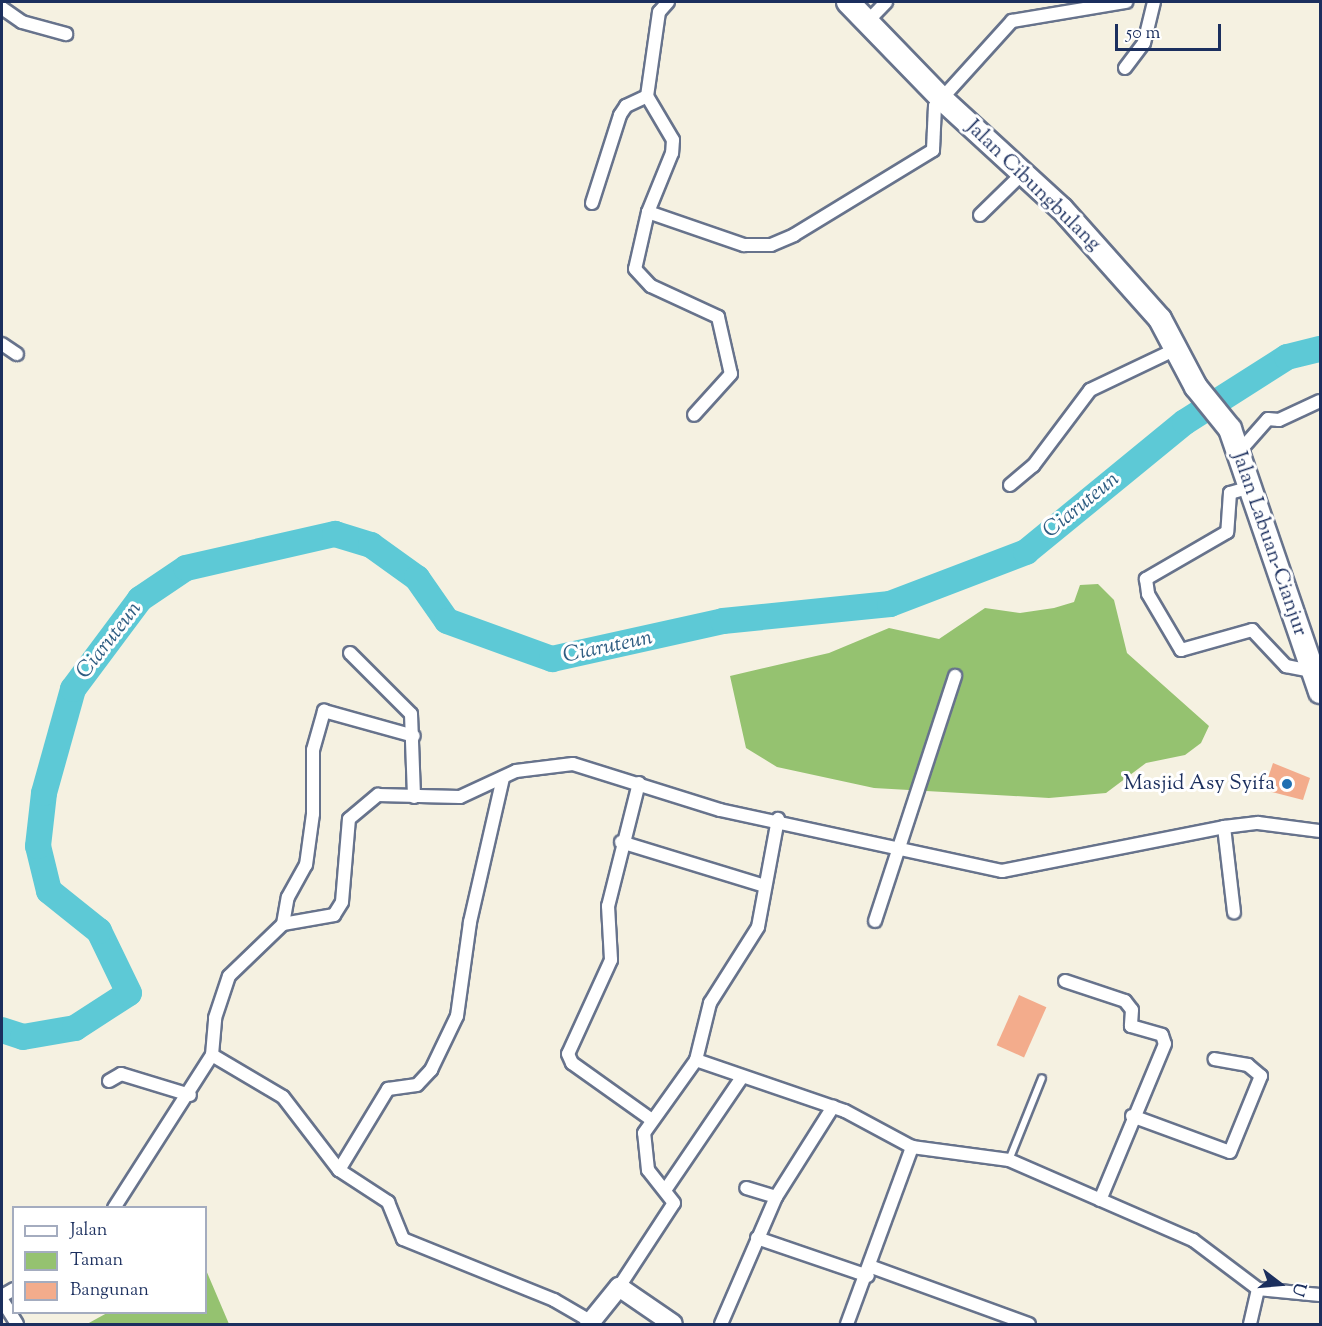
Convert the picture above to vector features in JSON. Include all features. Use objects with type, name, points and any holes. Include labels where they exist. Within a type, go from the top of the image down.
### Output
[{"type":"highway","name":"Jalan Cibungbulang","points":[[848,2],[943,100],[1133,284],[1178,348],[1196,387],[1230,429]]},
{"type":"highway","name":"Jalan Labuan-Cianjur","points":[[1230,429],[1320,692]]},
{"type":"street","points":[[668,2],[659,12],[647,96],[673,140],[659,192],[648,212],[637,277],[718,316],[732,361],[731,374],[694,415]]},
{"type":"street","points":[[866,23],[886,2]]},
{"type":"street","points":[[648,212],[744,245],[771,245],[933,150],[933,112],[972,60],[1012,21],[1126,2]]},
{"type":"street","points":[[1125,68],[1144,43],[1154,2]]},
{"type":"street","points":[[2,8],[22,22],[66,34]]},
{"type":"street","points":[[592,202],[620,115],[626,106],[647,96]]},
{"type":"street","points":[[980,215],[1022,174]]},
{"type":"street","points":[[2,344],[17,354]]},
{"type":"street","points":[[1010,485],[1033,466],[1090,390],[1178,348]]},
{"type":"street","points":[[1238,453],[1268,419],[1279,420],[1320,401]]},
{"type":"street","points":[[1251,487],[1230,493],[1227,532],[1146,579],[1148,594],[1181,650],[1252,630],[1286,666],[1311,671]]},
{"type":"street","points":[[350,653],[411,714],[414,736],[414,797]]},
{"type":"street","points":[[875,921],[901,849],[955,676]]},
{"type":"street","points":[[283,924],[288,897],[306,866],[313,814],[313,750],[324,711],[414,736]]},
{"type":"street","points":[[115,1206],[190,1095],[212,1055],[221,990],[240,962],[283,924],[321,920],[339,908],[347,829],[356,809],[378,795],[460,797],[503,778],[544,764],[573,764],[720,810],[778,819],[1002,871],[1224,828],[1258,824],[1320,831]]},
{"type":"street","points":[[339,1170],[388,1089],[417,1084],[431,1070],[457,1016],[470,922],[503,778]]},
{"type":"street","points":[[639,783],[621,842],[608,906],[611,960],[568,1054],[572,1063],[652,1120]]},
{"type":"street","points":[[212,1055],[283,1097],[339,1170],[388,1202],[403,1239],[554,1300],[591,1323],[619,1287],[672,1209],[666,1189],[648,1170],[643,1155],[652,1120],[696,1060],[710,1003],[758,927],[762,885],[778,819]]},
{"type":"street","points":[[1224,828],[1234,912]]},
{"type":"street","points":[[621,842],[762,885]]},
{"type":"street","points":[[1065,981],[1125,1001],[1132,1010],[1131,1026],[1162,1035],[1165,1044],[1132,1116],[1100,1200]]},
{"type":"street","points":[[1132,1116],[1175,1127],[1230,1152],[1262,1076],[1248,1065],[1215,1059]]},
{"type":"street","points":[[696,1060],[833,1107],[912,1147],[1009,1160],[1193,1240],[1258,1289],[1320,1295]]},
{"type":"street","points":[[109,1081],[121,1074],[190,1095]]},
{"type":"street","points":[[666,1189],[742,1077]]},
{"type":"street","points":[[721,1324],[776,1197],[833,1107]]},
{"type":"street","points":[[847,1324],[870,1272],[912,1147]]},
{"type":"street","points":[[746,1188],[776,1197]]},
{"type":"street","points":[[757,1238],[1029,1324]]},
{"type":"street","points":[[619,1287],[673,1324]]},
{"type":"street","points":[[1250,1324],[1258,1289]]},
{"type":"street","points":[[2,1298],[17,1324]]},
{"type":"lane","points":[[1009,1160],[1042,1078]]},
{"type":"green space","points":[[1098,584],[1114,600],[1127,653],[1209,726],[1201,743],[1185,755],[1146,763],[1106,793],[1049,798],[874,788],[777,767],[746,748],[730,676],[829,653],[889,628],[939,639],[985,608],[1020,613],[1054,608],[1074,602],[1080,585]]},
{"type":"green space","points":[[207,1272],[229,1324],[87,1324],[105,1314],[207,1314]]},
{"type":"building","name":"Masjid Asy Syifa","points":[[1273,763],[1310,778],[1303,800],[1264,790]]},
{"type":"building","points":[[1019,995],[1046,1007],[1024,1057],[997,1045]]},
{"type":"waterway","name":"Ciaruteun","points":[[2,1030],[23,1037],[75,1028],[129,993],[99,931],[49,891],[38,846],[44,793],[73,689],[140,599],[186,568],[335,534],[371,545],[417,578],[447,621],[552,659],[723,621],[890,604],[1026,552],[1185,422],[1287,357],[1320,349]]},
{"type":"place","name":"Masjid Asy Syifa","points":[[1287,784]]}]
